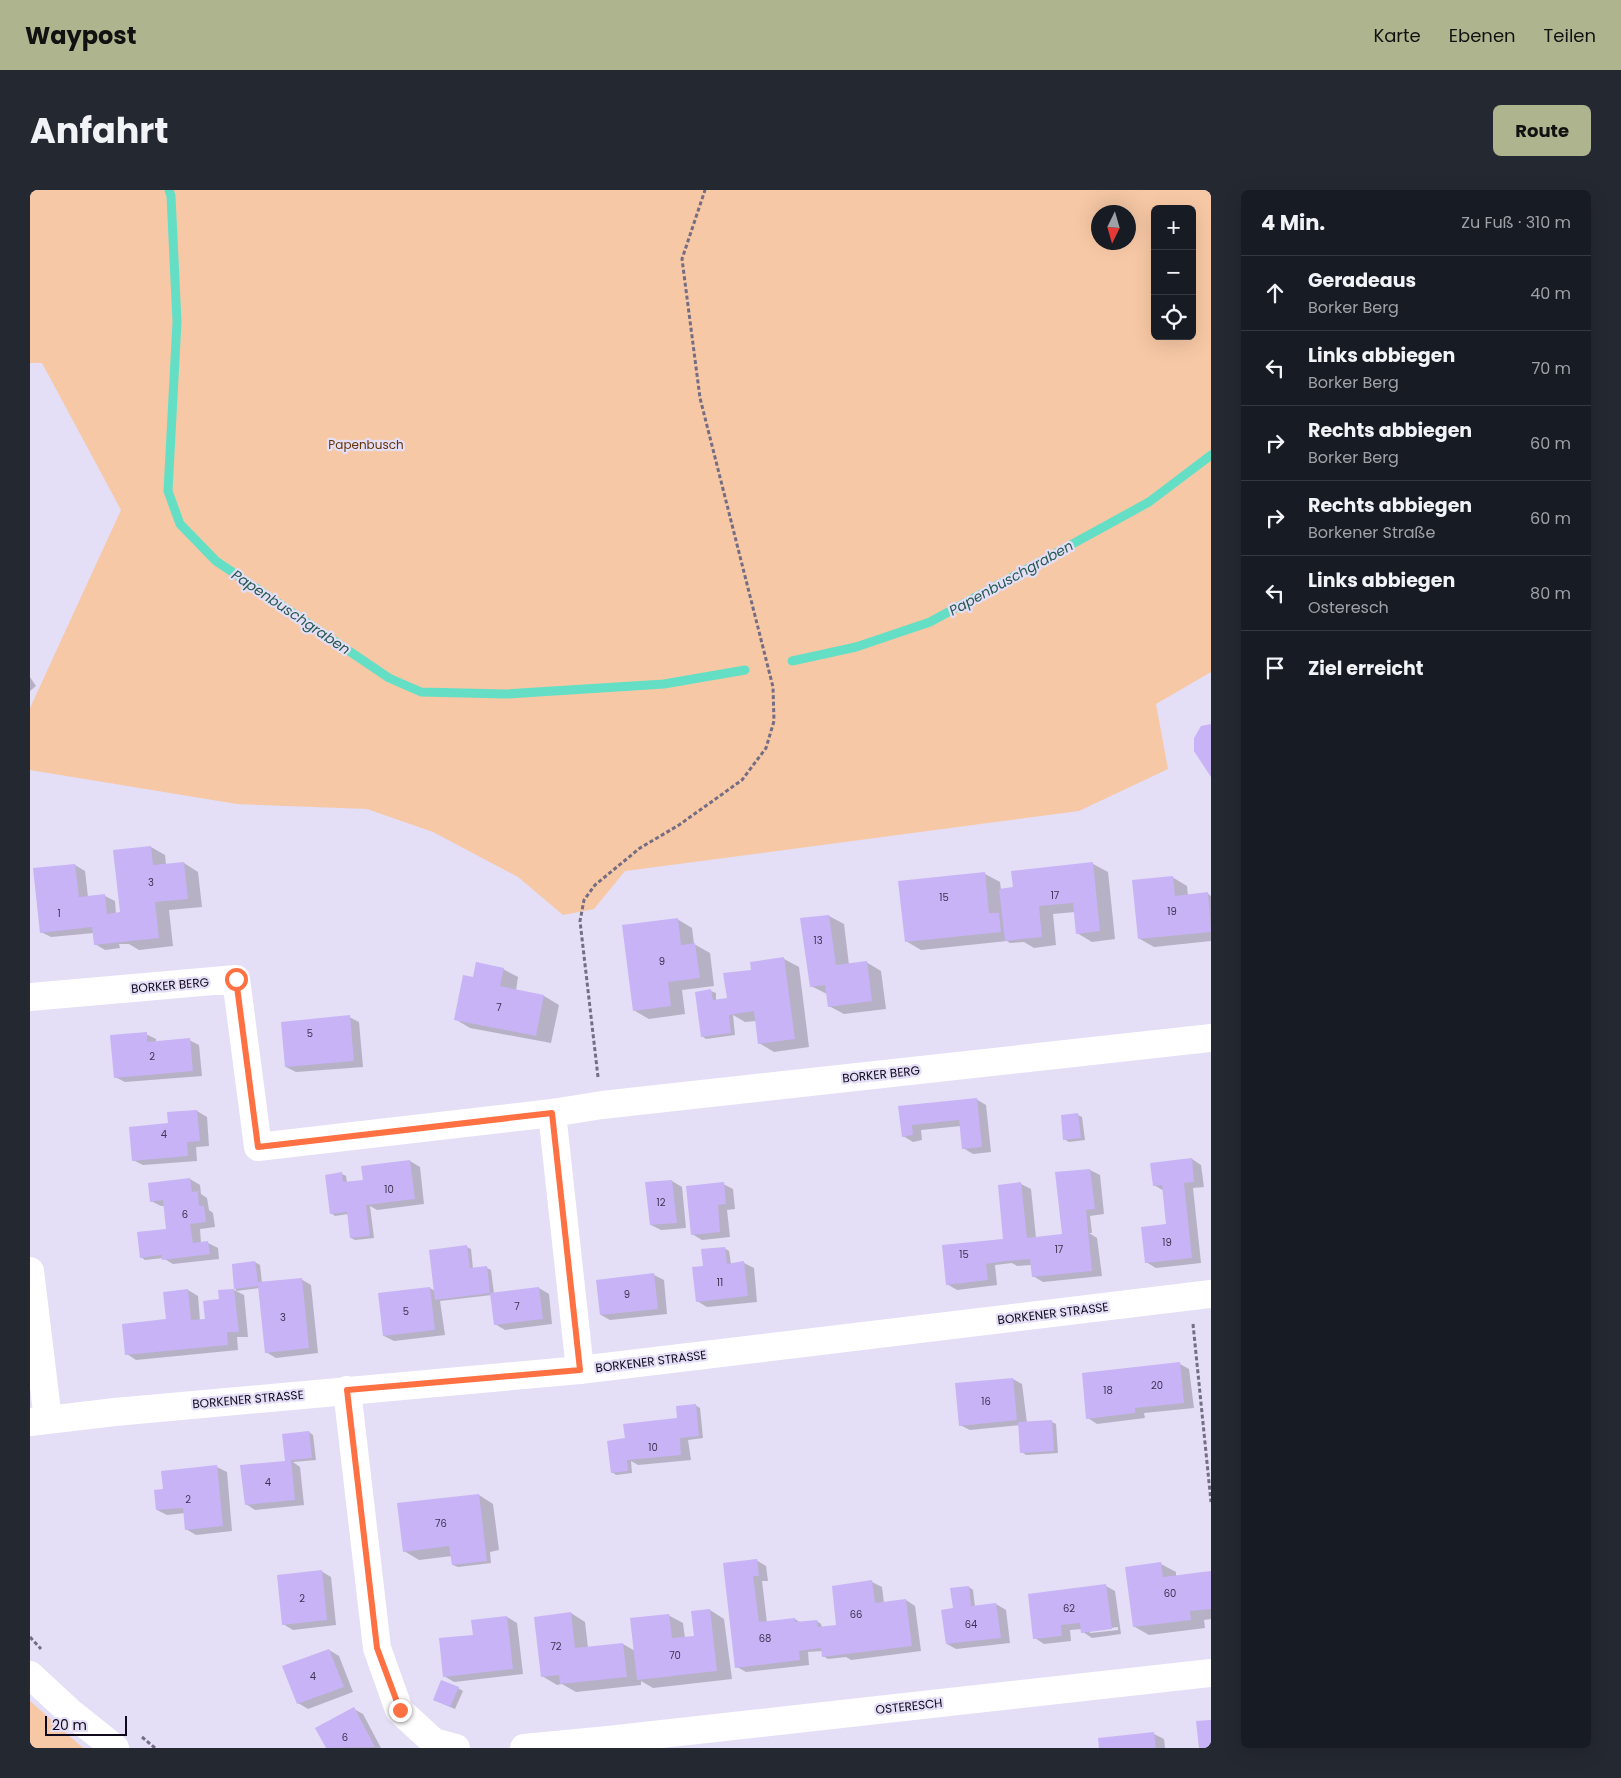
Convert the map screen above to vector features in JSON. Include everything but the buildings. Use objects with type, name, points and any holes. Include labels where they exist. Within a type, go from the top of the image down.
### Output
[{"type":"street","name":"BORKER BERG","points":[[30,997],[236,979],[258,1147],[552,1113],[602,1105],[1211,1038]]},
{"type":"street","points":[[552,1113],[580,1370]]},
{"type":"street","points":[[30,1271],[39,1421]]},
{"type":"street","name":"BORKENER STRASSE","points":[[39,1421],[347,1390],[580,1370],[1201,1296]]},
{"type":"street","points":[[347,1390],[377,1648],[400,1710],[434,1742],[456,1748]]},
{"type":"street","name":"OSTERESCH","points":[[524,1748],[609,1744],[1211,1673]]},
{"type":"street","points":[[30,1675],[71,1713],[115,1748]]},
{"type":"path","points":[[602,1105],[580,921],[584,900],[595,885],[640,848],[679,825],[742,780],[766,748],[774,721],[773,687],[700,398],[682,259],[705,190]]},
{"type":"path","points":[[1201,1296],[1211,1502]]},
{"type":"green space","name":"Papenbusch","points":[[30,190],[1211,190],[1211,672],[1156,704],[1168,769],[1079,811],[625,871],[594,909],[563,915],[518,877],[433,832],[367,809],[237,804],[30,770],[30,708],[121,510],[42,363],[30,363]]},
{"type":"green space","points":[[30,1701],[83,1748],[30,1748]]},
{"type":"waterway","name":"Papenbuschgraben","points":[[169,190],[171,196],[177,322],[168,491],[180,524],[216,561],[389,678],[421,692],[506,694],[664,684],[745,670]]},
{"type":"waterway","name":"Papenbuschgraben","points":[[792,661],[856,647],[930,622],[1149,502],[1211,455]]},
{"type":"route","points":[[236,979],[258,1147],[552,1113],[580,1370],[347,1390],[377,1648],[400,1710]]}]
